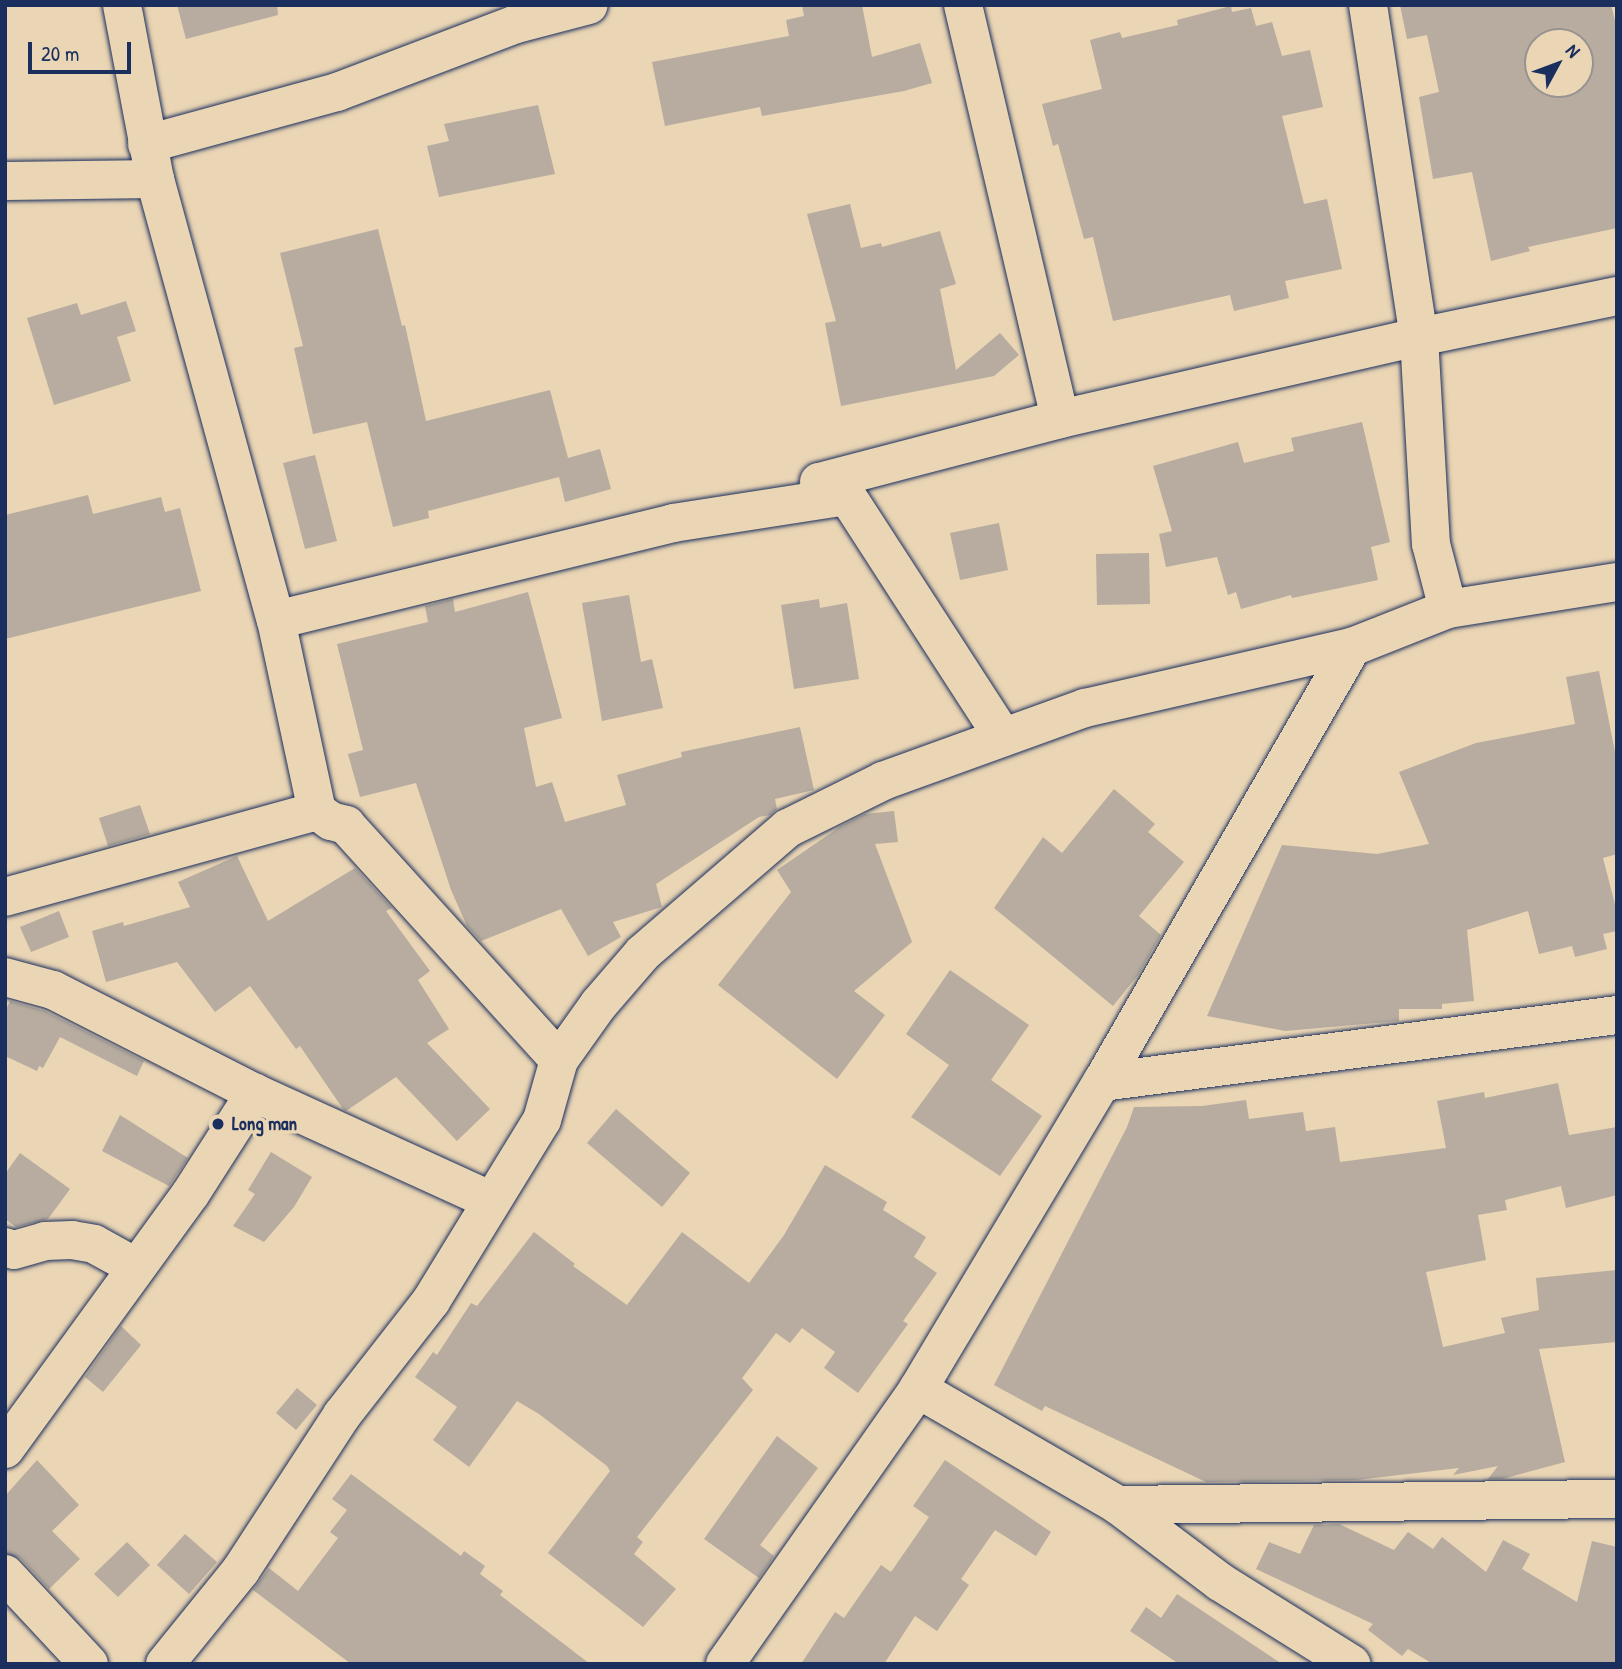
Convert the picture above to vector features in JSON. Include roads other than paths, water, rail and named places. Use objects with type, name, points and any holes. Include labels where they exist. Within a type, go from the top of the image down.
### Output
[{"type":"street","points":[[122,5],[151,162],[276,620],[317,811],[331,821],[346,825],[559,1060]]},
{"type":"street","points":[[5,181],[151,162],[516,24],[589,5]]},
{"type":"street","points":[[963,5],[1060,419]]},
{"type":"street","points":[[1368,5],[1419,337],[1431,544],[1448,609]]},
{"type":"street","points":[[1003,737],[847,496],[818,482],[1060,419],[1419,337],[1617,296]]},
{"type":"street","points":[[276,620],[673,523],[847,496]]},
{"type":"street","points":[[165,1664],[241,1570],[342,1415],[431,1301],[542,1120],[559,1060],[600,1004],[643,953],[788,828],[883,781],[1085,708],[1352,647],[1448,609],[1617,582]]},
{"type":"street","points":[[725,1664],[918,1389],[1102,1082],[1352,647]]},
{"type":"street","points":[[5,897],[317,811]]},
{"type":"street","points":[[5,976],[53,990],[256,1093],[492,1201]]},
{"type":"street","points":[[1102,1082],[1617,1015]]},
{"type":"street","points":[[5,1449],[191,1193],[256,1093]]},
{"type":"street","points":[[5,1247],[14,1250],[45,1241],[72,1240],[94,1244],[136,1267]]},
{"type":"street","points":[[918,1389],[1118,1505],[1220,1582],[1351,1664]]},
{"type":"street","points":[[1118,1505],[1617,1499]]},
{"type":"street","points":[[5,1574],[89,1664]]},
{"type":"place","name":"Long man","points":[[218,1124]]}]
